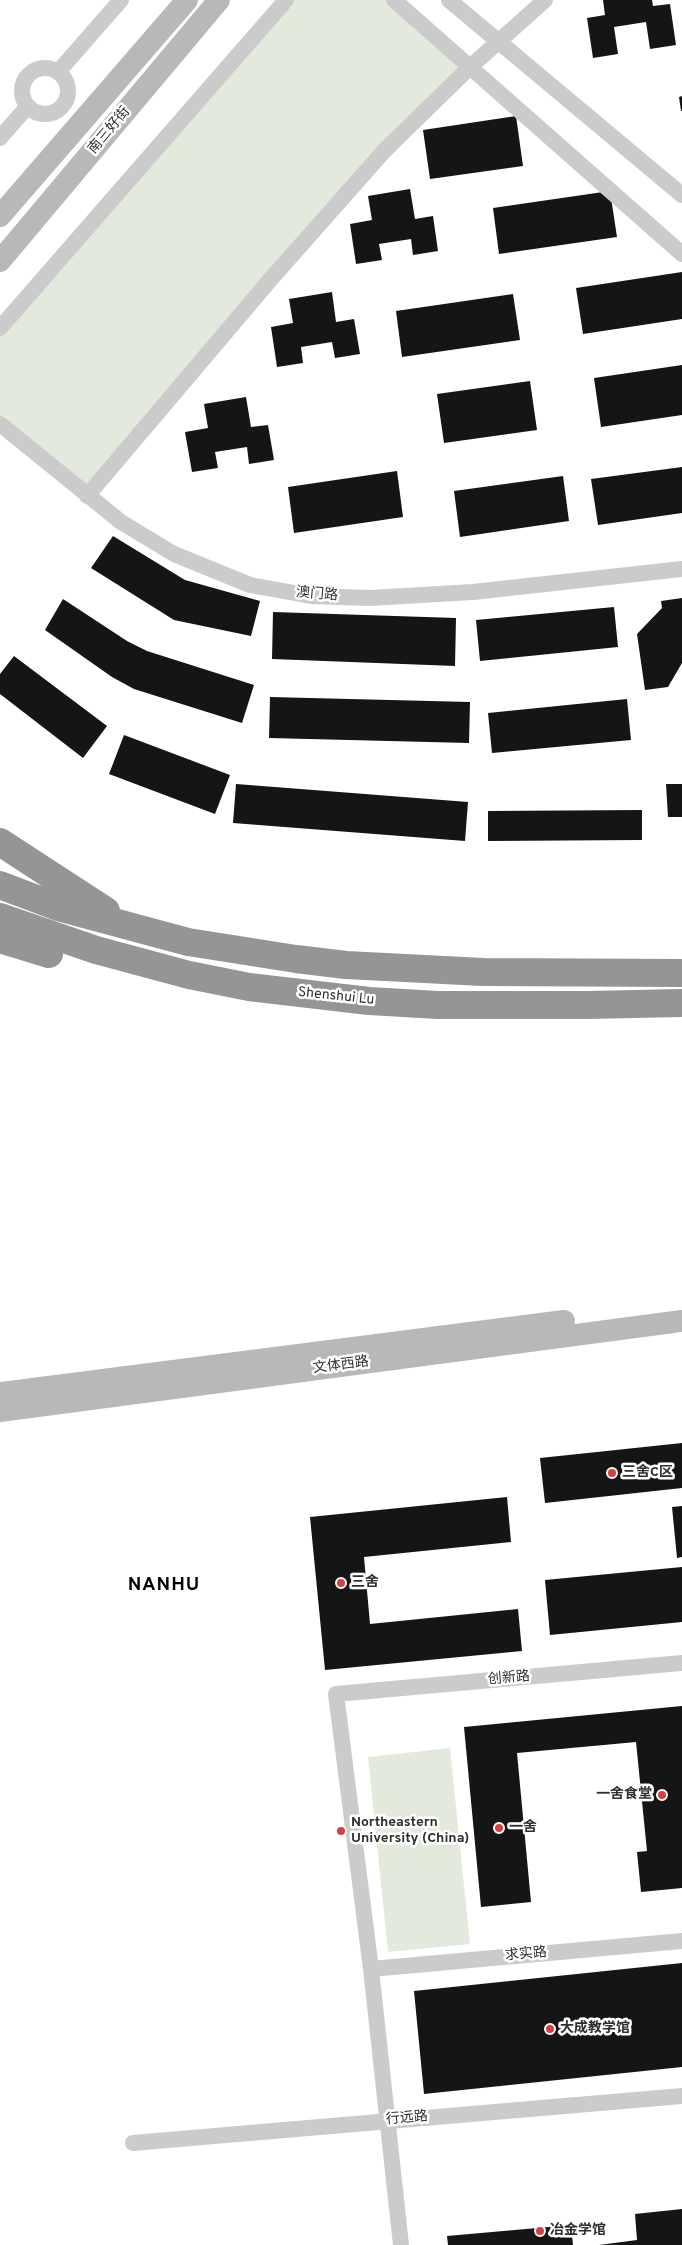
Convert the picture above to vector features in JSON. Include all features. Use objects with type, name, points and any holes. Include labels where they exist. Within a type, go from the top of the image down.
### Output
[{"type":"highway","points":[[0,842],[128,926]]},
{"type":"highway","points":[[0,884],[58,906],[188,942],[346,965],[483,972],[682,973]]},
{"type":"highway","name":"Shenshui Lu","points":[[0,917],[96,950],[249,987],[368,1001],[497,1006],[682,1003]]},
{"type":"highway","points":[[0,939],[58,957],[189,974]]},
{"type":"street","points":[[58,72],[121,0]]},
{"type":"street","points":[[0,216],[187,0]]},
{"type":"street","name":"南三好街","points":[[0,261],[219,0]]},
{"type":"street","points":[[0,328],[286,0]]},
{"type":"street","points":[[394,0],[682,254]]},
{"type":"street","points":[[449,0],[682,194]]},
{"type":"street","points":[[87,496],[270,280],[378,158],[469,68],[545,0]]},
{"type":"street","points":[[43,68],[58,72],[66,82],[68,90],[64,104],[50,113],[34,111],[28,106],[22,91],[24,82],[29,75],[43,68]]},
{"type":"street","points":[[0,138],[28,106]]},
{"type":"street","name":"澳门路","points":[[0,424],[121,522],[174,554],[250,585],[311,596],[370,598],[473,592],[682,570]]},
{"type":"street","name":"文体西路","points":[[0,1393],[682,1306]]},
{"type":"street","name":"文体西路","points":[[0,1411],[682,1321]]},
{"type":"street","name":"创新路","points":[[371,1969],[336,1694],[682,1663]]},
{"type":"street","name":"求实路","points":[[371,1969],[682,1941]]},
{"type":"street","points":[[371,1969],[401,2245]]},
{"type":"street","name":"行远路","points":[[133,2143],[682,2096]]},
{"type":"shaded area","points":[[286,0],[394,0],[469,68],[87,496],[0,424],[0,328]]},
{"type":"shaded area","points":[[450,1748],[470,1944],[388,1952],[368,1757]]},
{"type":"building","points":[[603,0],[652,0],[653,6],[670,4],[676,45],[650,49],[646,22],[614,27],[618,54],[593,58],[587,18],[605,15]]},
{"type":"building","points":[[682,96],[682,111],[681,111],[679,97]]},
{"type":"building","points":[[516,116],[523,166],[430,179],[423,130]]},
{"type":"building","points":[[410,189],[415,219],[433,216],[438,251],[413,255],[411,239],[379,244],[382,260],[356,264],[350,224],[372,220],[368,196]]},
{"type":"building","points":[[610,191],[617,237],[499,254],[493,208]]},
{"type":"building","points":[[682,272],[682,319],[583,334],[576,288]]},
{"type":"building","points":[[332,292],[336,322],[354,319],[360,354],[335,358],[332,342],[301,347],[303,363],[277,367],[271,327],[293,323],[289,299]]},
{"type":"building","points":[[513,294],[520,340],[402,357],[396,311]]},
{"type":"building","points":[[682,365],[682,415],[601,427],[594,378]]},
{"type":"building","points":[[530,381],[537,430],[444,443],[437,394]]},
{"type":"building","points":[[246,397],[251,427],[268,425],[274,460],[249,464],[247,447],[215,452],[218,468],[192,472],[185,432],[208,428],[204,404]]},
{"type":"building","points":[[682,467],[682,513],[598,525],[591,479]]},
{"type":"building","points":[[397,471],[403,517],[294,533],[288,487]]},
{"type":"building","points":[[563,476],[569,521],[460,537],[454,491]]},
{"type":"building","points":[[113,536],[185,580],[260,601],[251,636],[174,620],[91,568]]},
{"type":"building","points":[[682,598],[682,663],[668,687],[645,690],[637,634],[662,608],[661,601]]},
{"type":"building","points":[[63,599],[127,641],[147,651],[254,685],[242,723],[134,689],[112,677],[45,630]]},
{"type":"building","points":[[614,607],[618,647],[480,661],[476,620]]},
{"type":"building","points":[[273,612],[456,618],[455,666],[272,659]]},
{"type":"building","points":[[14,656],[107,726],[83,758],[0,694],[0,674]]},
{"type":"building","points":[[270,697],[470,702],[469,743],[269,738]]},
{"type":"building","points":[[627,699],[631,740],[492,753],[488,713]]},
{"type":"building","points":[[124,735],[230,775],[215,814],[109,774]]},
{"type":"building","points":[[236,784],[468,802],[465,841],[233,823]]},
{"type":"building","points":[[666,784],[682,784],[682,817],[668,817]]},
{"type":"building","points":[[642,810],[642,840],[488,841],[488,811]]},
{"type":"building","name":"三舍C区","points":[[682,1443],[682,1488],[545,1503],[540,1458]]},
{"type":"building","name":"三舍","points":[[507,1497],[511,1542],[364,1557],[370,1624],[518,1609],[522,1651],[325,1670],[310,1517]]},
{"type":"building","points":[[682,1506],[682,1557],[677,1558],[672,1507]]},
{"type":"building","points":[[682,1567],[682,1622],[550,1635],[545,1580]]},
{"type":"building","name":"一舍","points":[[682,1706],[682,1888],[641,1892],[637,1852],[647,1851],[636,1742],[517,1753],[531,1902],[481,1907],[464,1727]]},
{"type":"building","name":"大成教学馆","points":[[682,1963],[682,2067],[424,2094],[414,1991]]},
{"type":"building","name":"冶金学馆","points":[[682,2209],[682,2245],[599,2245],[637,2240],[635,2214]]},
{"type":"building","name":"冶金学馆","points":[[571,2225],[573,2245],[448,2245],[447,2236]]},
{"type":"place","name":"三舍C区","points":[[612,1473]]},
{"type":"place","name":"三舍","points":[[341,1583]]},
{"type":"place","name":"一舍食堂","points":[[662,1795]]},
{"type":"place","name":"一舍","points":[[499,1828]]},
{"type":"place","name":"Northeastern University (China)","points":[[341,1831]]},
{"type":"place","name":"大成教学馆","points":[[550,2029]]},
{"type":"place","name":"冶金学馆","points":[[540,2231]]},
{"type":"district","name":"NANHU","points":[[164,1586]]}]
